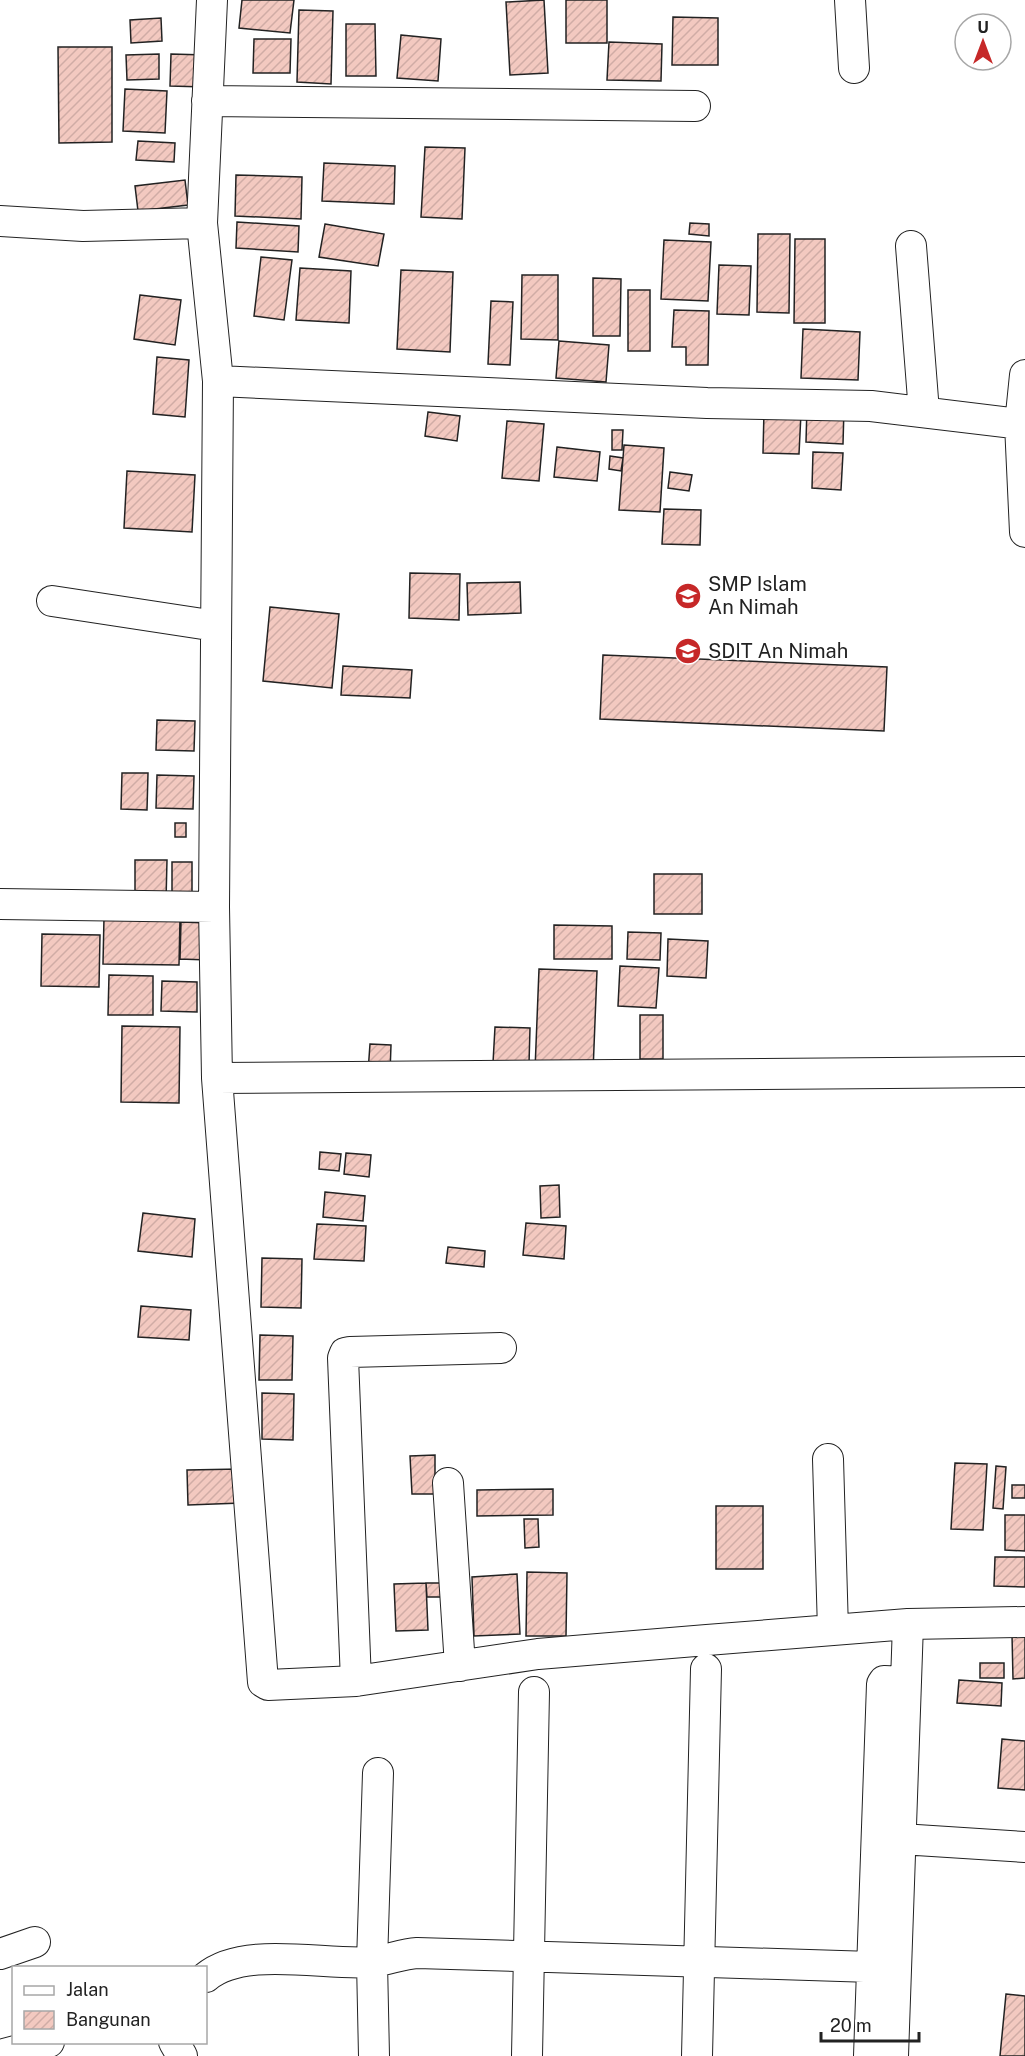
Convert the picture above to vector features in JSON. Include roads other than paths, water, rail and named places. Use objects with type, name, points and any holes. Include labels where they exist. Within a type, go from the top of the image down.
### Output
[{"type":"street","points":[[212,0],[202,222],[218,381],[214,907],[217,1078],[263,1682],[268,1684],[356,1681],[538,1654],[908,1624],[1025,1622]]},
{"type":"street","points":[[850,0],[854,68]]},
{"type":"street","points":[[207,102],[695,106]]},
{"type":"street","points":[[0,221],[83,226],[202,222]]},
{"type":"street","points":[[911,246],[924,412]]},
{"type":"street","points":[[1025,375],[1020,424],[1025,532]]},
{"type":"street","points":[[218,381],[707,403],[871,406],[1020,424]]},
{"type":"street","points":[[52,601],[216,626]]},
{"type":"street","points":[[0,904],[214,907]]},
{"type":"street","points":[[217,1078],[1025,1072]]},
{"type":"street","points":[[356,1681],[343,1358],[345,1353],[501,1347]]},
{"type":"street","points":[[828,1459],[833,1630]]},
{"type":"street","points":[[448,1483],[460,1666]]},
{"type":"street","points":[[893,2056],[908,1624]]},
{"type":"street","points":[[697,2056],[706,1669]]},
{"type":"street","points":[[869,2056],[882,1684],[884,1681],[906,1682]]},
{"type":"street","points":[[528,2056],[534,1692]]},
{"type":"street","points":[[374,2056],[372,1962],[378,1773]]},
{"type":"street","points":[[901,1839],[1025,1847]]},
{"type":"street","points":[[0,1954],[35,1942]]},
{"type":"street","points":[[207,1976],[213,1971],[250,1959],[372,1962],[417,1953],[872,1967]]},
{"type":"street","points":[[0,2055],[45,2044]]},
{"type":"place","name":"SMP Islam An Nimah","points":[[688,596]]},
{"type":"place","name":"SDIT An Nimah","points":[[688,651]]}]
